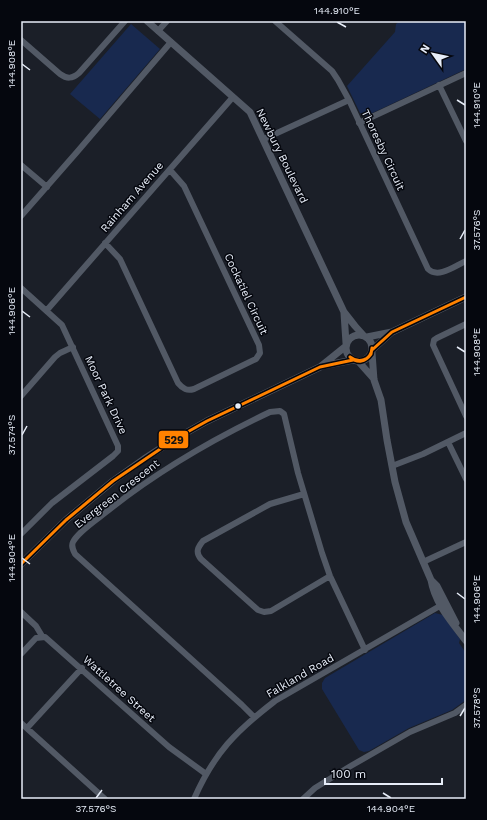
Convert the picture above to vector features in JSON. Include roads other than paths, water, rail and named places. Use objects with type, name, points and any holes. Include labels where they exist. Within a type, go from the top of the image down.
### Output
[{"type":"street","points":[[21,40],[60,74],[71,78],[79,73],[125,21]]},
{"type":"street","name":"Newbury Boulevard","points":[[147,21],[250,112],[344,312],[354,326],[366,336]]},
{"type":"street","points":[[158,31],[167,21]]},
{"type":"street","name":"Thoresby Circuit","points":[[275,21],[332,72],[338,80],[349,100],[428,269],[433,273],[439,273],[466,261]]},
{"type":"street","points":[[21,216],[171,42]]},
{"type":"street","points":[[359,123],[466,72]]},
{"type":"street","points":[[439,85],[466,141]]},
{"type":"street","name":"Rainham Avenue","points":[[46,310],[233,97]]},
{"type":"street","points":[[264,139],[349,100]]},
{"type":"street","points":[[21,165],[47,187]]},
{"type":"street","name":"Cockatiel Circuit","points":[[106,243],[120,259],[178,383],[183,388],[190,390],[194,389],[256,359],[260,353],[259,345],[184,186],[170,170]]},
{"type":"street","name":"Moor Park Drive","points":[[21,288],[62,326],[118,444],[118,449],[113,456],[52,503],[21,534]]},
{"type":"street","points":[[320,367],[346,344],[352,336],[366,336],[392,332],[466,297]]},
{"type":"street","name":"Newbury Boulevard","points":[[344,312],[346,344]]},
{"type":"street","points":[[466,324],[437,338],[433,342],[434,348],[466,416]]},
{"type":"street","points":[[21,564],[66,520],[113,481],[144,459],[206,421],[320,367],[366,359],[372,351],[392,332]]},
{"type":"street","points":[[366,336],[372,345],[374,380],[381,400],[392,466],[406,522],[431,580],[437,586],[444,604],[466,641]]},
{"type":"street","points":[[346,344],[347,354],[356,361],[374,380]]},
{"type":"street","points":[[21,396],[55,357],[73,347]]},
{"type":"street","name":"Evergreen Crescent","points":[[254,717],[75,554],[73,550],[72,544],[77,537],[98,518],[162,471],[212,441],[248,422],[275,410],[282,412],[286,418],[304,494],[330,576],[365,650]]},
{"type":"street","points":[[392,466],[409,460],[466,433]]},
{"type":"street","points":[[448,442],[466,479]]},
{"type":"street","points":[[304,494],[282,499],[260,509],[203,541],[198,548],[198,554],[258,610],[264,612],[271,611],[330,576]]},
{"type":"street","points":[[423,562],[466,542]]},
{"type":"street","name":"Falkland Road","points":[[194,799],[206,774],[228,742],[254,717],[275,701],[444,604]]},
{"type":"street","name":"Wattletree Street","points":[[21,612],[36,626],[42,636],[49,639],[169,747],[206,774]]},
{"type":"street","points":[[21,654],[36,638],[42,636]]},
{"type":"street","points":[[27,728],[82,668]]},
{"type":"street","points":[[304,799],[315,788],[349,767],[410,732],[455,713],[466,705]]},
{"type":"street","points":[[21,723],[105,799]]}]
